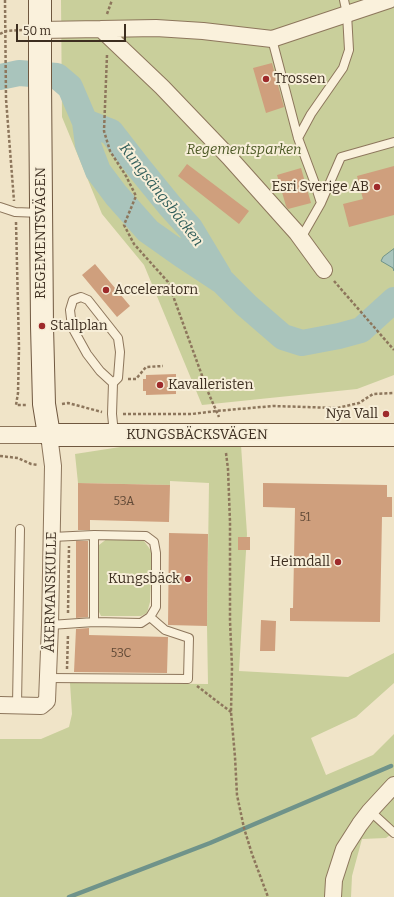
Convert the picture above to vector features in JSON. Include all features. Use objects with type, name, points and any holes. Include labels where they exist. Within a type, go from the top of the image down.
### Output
[{"type":"street","name":"REGEMENTSVÄGEN","points":[[40,0],[42,326],[44,404],[49,435]]},
{"type":"street","points":[[40,30],[156,28],[202,30],[272,39],[346,7],[389,0]]},
{"type":"street","points":[[102,29],[162,87],[218,145],[301,238],[324,270]]},
{"type":"street","name":"KUNGSBÄCKSVÄGEN","points":[[0,435],[394,435]]},
{"type":"street","name":"ÅKERMANSKULLE","points":[[0,705],[41,706],[47,701],[54,466],[49,435]]},
{"type":"street","points":[[333,897],[334,880],[344,849],[370,811],[394,785]]},
{"type":"lane","points":[[298,138],[311,114],[343,68],[349,50],[346,7]]},
{"type":"lane","points":[[272,39],[298,138],[321,203]]},
{"type":"lane","points":[[301,238],[321,203],[341,157],[394,142]]},
{"type":"lane","points":[[0,207],[15,212],[42,213]]},
{"type":"lane","points":[[114,435],[112,414],[115,381],[120,352],[118,338],[88,300],[81,297],[73,300],[70,310],[72,327],[87,354],[100,371],[115,381]]},
{"type":"lane","points":[[17,705],[20,529]]},
{"type":"lane","points":[[94,535],[94,622]]},
{"type":"lane","points":[[50,625],[94,622],[141,623],[150,617],[156,607],[156,552],[154,542],[146,536],[94,535],[52,537]]},
{"type":"lane","points":[[48,678],[188,679],[189,638],[165,630],[150,617]]},
{"type":"lane","points":[[370,811],[394,832]]},
{"type":"path","points":[[5,0],[6,99]]},
{"type":"path","points":[[112,0],[102,29],[108,56],[104,131],[110,151],[126,176],[136,196],[124,225],[134,244],[168,282],[208,392],[221,423],[224,435],[230,501],[230,621],[232,667],[231,712],[237,795],[247,838],[268,897]]},
{"type":"path","points":[[0,34],[6,31]]},
{"type":"path","points":[[324,270],[394,350]]},
{"type":"path","points":[[115,381],[136,379],[146,368],[163,366]]},
{"type":"path","points":[[0,456],[18,458],[31,464],[54,466]]},
{"type":"path","points":[[188,679],[231,712]]},
{"type":"green space","name":"Regementsparken","points":[[61,0],[394,0],[394,375],[357,389],[202,405],[144,265],[102,214],[62,117]]},
{"type":"green space","points":[[146,443],[241,445],[247,534],[239,671],[348,677],[394,653],[394,683],[356,717],[311,738],[326,775],[373,755],[394,734],[394,832],[386,838],[362,839],[352,876],[351,897],[0,897],[0,739],[41,739],[69,727],[72,714],[70,683],[208,684],[207,626],[209,483],[170,481],[170,485],[78,483],[75,454]]},
{"type":"green space","points":[[108,538],[144,541],[152,552],[150,602],[147,613],[141,616],[101,616],[97,608],[99,545]]},
{"type":"water","points":[[394,249],[394,271],[393,268],[381,261],[383,257]]},
{"type":"building","name":"Trossen","points":[[272,63],[284,107],[266,113],[253,68]]},
{"type":"building","points":[[187,164],[249,211],[239,224],[178,176]]},
{"type":"building","name":"Esri Sverige AB","points":[[394,166],[394,215],[349,227],[343,204],[363,199],[357,176]]},
{"type":"building","points":[[301,168],[311,203],[288,209],[277,175]]},
{"type":"building","name":"Acceleratorn","points":[[95,264],[130,306],[117,317],[82,275]]},
{"type":"building","name":"Kavalleristen","points":[[176,374],[176,394],[146,395],[146,391],[143,391],[143,379],[146,379],[146,375]]},
{"type":"building","points":[[78,483],[170,485],[169,522],[90,520],[90,530],[78,530]]},
{"type":"building","name":"Heimdall","points":[[263,483],[387,485],[387,497],[392,497],[392,517],[382,517],[380,622],[290,621],[290,608],[293,608],[295,508],[263,507]]},
{"type":"building","name":"Kungsbäck","points":[[169,533],[208,534],[207,626],[168,625]]},
{"type":"building","points":[[238,537],[250,537],[250,550],[238,550]]},
{"type":"building","points":[[76,541],[88,541],[88,617],[76,618]]},
{"type":"building","points":[[261,620],[276,621],[275,651],[260,651]]},
{"type":"building","points":[[89,628],[89,635],[168,637],[167,673],[74,672],[76,629]]},
{"type":"waterway","name":"Kungsängsbäcken","points":[[0,77],[19,73],[57,76],[70,87],[85,122],[88,145],[98,171],[116,195],[148,231],[223,282],[246,305],[283,337],[302,343],[361,330],[394,300]]},
{"type":"waterway","name":"Kungsängsbäcken","points":[[85,122],[111,132],[170,206],[190,228],[219,276]]},
{"type":"waterway","points":[[69,897],[210,843],[391,766]]},
{"type":"place","name":"Trossen","points":[[266,79]]},
{"type":"place","name":"Esri Sverige AB","points":[[377,187]]},
{"type":"place","name":"Acceleratorn","points":[[106,290]]},
{"type":"place","name":"Stallplan","points":[[42,326]]},
{"type":"place","name":"Kavalleristen","points":[[160,385]]},
{"type":"place","name":"Nya Vall","points":[[386,414]]},
{"type":"place","name":"Heimdall","points":[[338,562]]},
{"type":"place","name":"Kungsbäck","points":[[188,579]]}]
